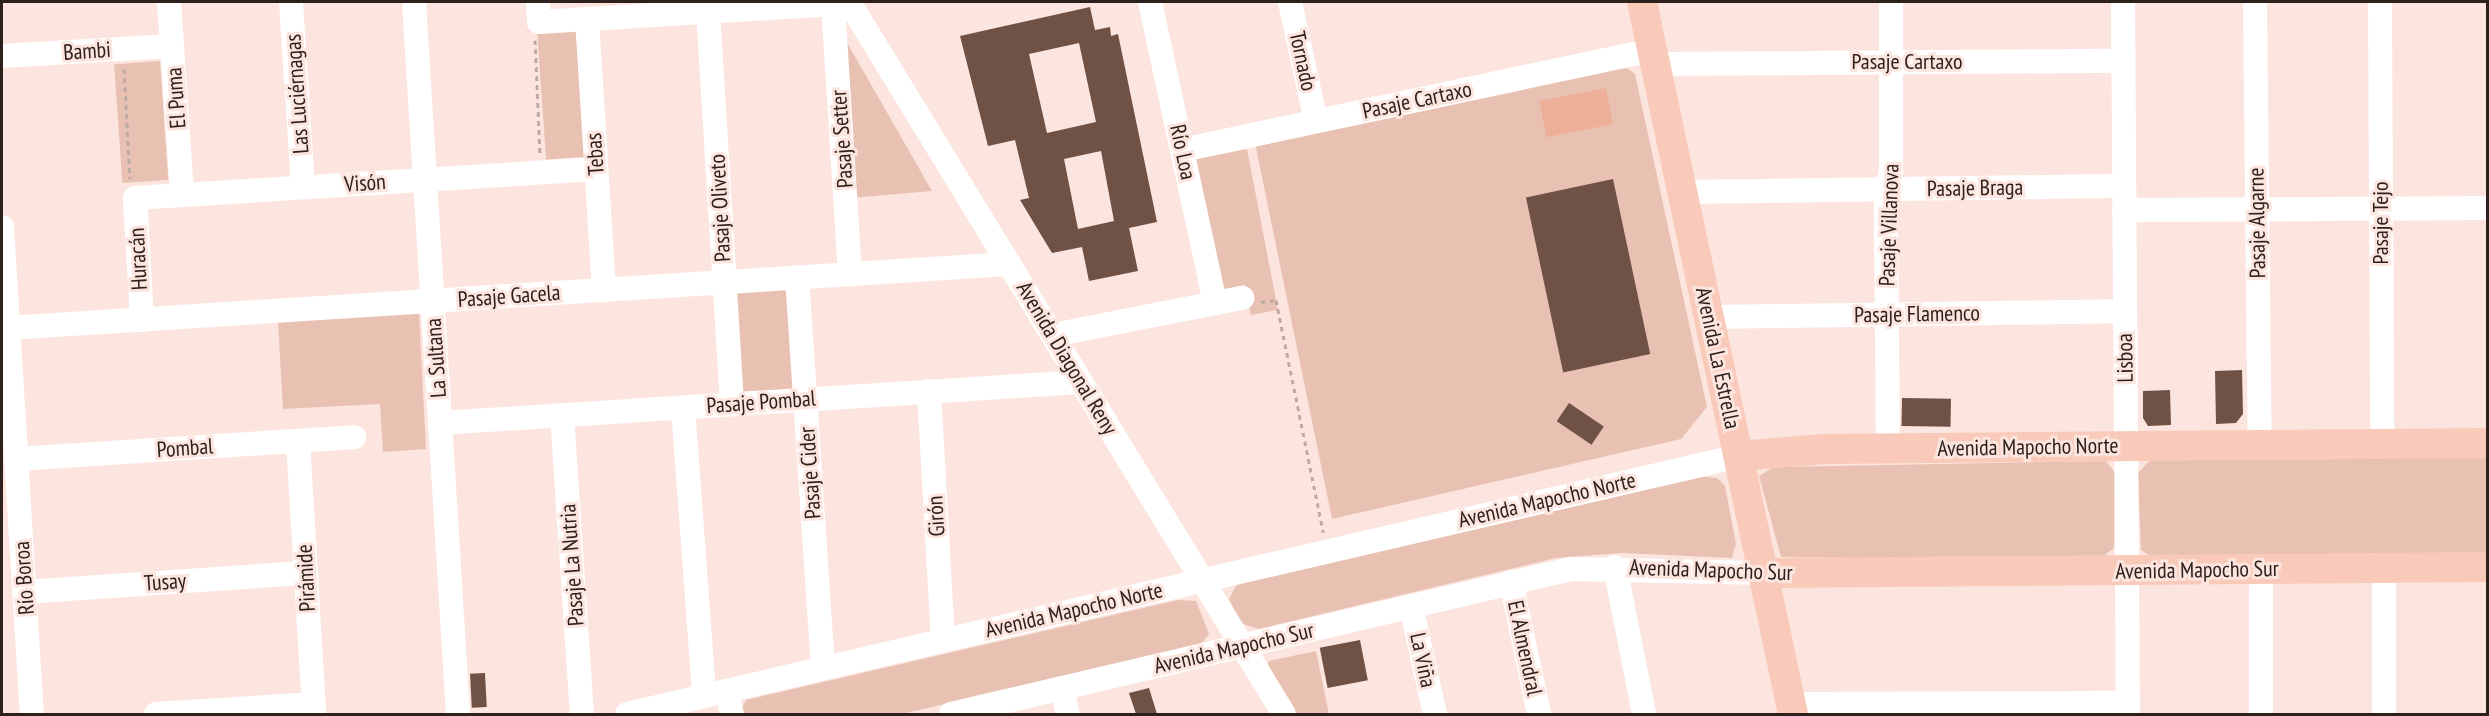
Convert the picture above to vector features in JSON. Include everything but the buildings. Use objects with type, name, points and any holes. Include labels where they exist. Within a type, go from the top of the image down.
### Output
[{"type":"main road","name":"Avenida La Estrella","points":[[1642,2],[1792,709]]},
{"type":"main road","name":"Avenida Mapocho Norte","points":[[1739,456],[1888,448],[2487,443]]},
{"type":"main road","name":"Avenida Mapocho Sur","points":[[1764,573],[2487,567]]},
{"type":"street","name":"El Puma","points":[[170,2],[182,194]]},
{"type":"street","name":"Las Luciérnagas","points":[[291,2],[303,187]]},
{"type":"street","name":"La Sultana","points":[[414,2],[458,714]]},
{"type":"street","name":"Río Loa","points":[[1150,2],[1215,303]]},
{"type":"street","name":"Tornado","points":[[1293,2],[1316,121]]},
{"type":"street","name":"Pasaje Villanova","points":[[1888,448],[1887,314],[1891,2]]},
{"type":"street","name":"Lisboa","points":[[2123,2],[2128,709]]},
{"type":"street","name":"Pasaje Algarne","points":[[2255,2],[2260,445]]},
{"type":"street","name":"Pasaje Tejo","points":[[2380,2],[2382,444]]},
{"type":"street","points":[[538,12],[587,19],[844,3]]},
{"type":"street","name":"Avenida Diagonal Reny","points":[[844,3],[1053,335],[1284,714]]},
{"type":"street","name":"Pasaje Setter","points":[[844,3],[850,274]]},
{"type":"street","name":"Pasaje Oliveto","points":[[708,11],[732,404]]},
{"type":"street","name":"Tebas","points":[[587,19],[604,290]]},
{"type":"street","name":"Bambi","points":[[2,56],[172,46]]},
{"type":"street","name":"Pasaje Cartaxo","points":[[1182,150],[1316,121],[1654,57],[1891,62],[2123,61]]},
{"type":"street","name":"Visón","points":[[135,198],[596,169]]},
{"type":"street","name":"Pasaje Braga","points":[[1683,192],[2124,186]]},
{"type":"street","name":"Huracán","points":[[135,198],[142,320]]},
{"type":"street","points":[[2124,210],[2487,208]]},
{"type":"street","name":"Río Boroa","points":[[2,227],[8,328],[7,401],[16,459],[32,714]]},
{"type":"street","name":"Pasaje Gacela","points":[[8,328],[1009,264]]},
{"type":"street","name":"Pasaje Cider","points":[[797,278],[824,668]]},
{"type":"street","points":[[1053,335],[1242,298]]},
{"type":"street","name":"Pasaje Flamenco","points":[[1709,317],[2125,311]]},
{"type":"street","name":"Pasaje Pombal","points":[[440,423],[1081,382]]},
{"type":"street","name":"Girón","points":[[929,392],[943,640]]},
{"type":"street","points":[[683,407],[715,694],[732,714]]},
{"type":"street","name":"Pasaje La Nutria","points":[[562,415],[582,714]]},
{"type":"street","name":"Pombal","points":[[16,459],[354,437]]},
{"type":"street","name":"Pirámide","points":[[298,441],[314,709]]},
{"type":"street","name":"Avenida Mapocho Norte","points":[[627,714],[1739,456]]},
{"type":"street","points":[[1615,567],[1644,714]]},
{"type":"street","name":"Avenida Mapocho Sur","points":[[951,714],[988,710],[1062,688],[1511,582],[1615,567],[1764,573]]},
{"type":"street","points":[[2384,568],[2385,714]]},
{"type":"street","points":[[2261,569],[2261,714]]},
{"type":"street","name":"Tusay","points":[[24,592],[306,573]]},
{"type":"street","name":"El Almendral","points":[[1511,582],[1539,714]]},
{"type":"street","name":"La Viña","points":[[1411,606],[1435,714]]},
{"type":"street","points":[[1062,688],[1068,714]]},
{"type":"street","points":[[156,714],[314,709]]},
{"type":"street","points":[[1792,709],[2128,709]]},
{"type":"path","points":[[538,12],[534,29],[541,172]]},
{"type":"path","points":[[123,49],[135,198]]},
{"type":"path","points":[[1242,298],[1243,306],[1276,300],[1327,551]]},
{"type":"shaded area","points":[[579,28],[588,157],[546,160],[537,31]]},
{"type":"shaded area","points":[[841,32],[932,191],[851,198]]},
{"type":"shaded area","points":[[160,61],[168,180],[122,183],[114,64]]},
{"type":"shaded area","points":[[1623,65],[1635,74],[1707,407],[1681,439],[1332,519],[1255,143]]},
{"type":"shaded area","points":[[1606,88],[1613,124],[1546,137],[1539,101]]},
{"type":"shaded area","points":[[1247,149],[1278,310],[1251,315],[1245,285],[1216,291],[1191,160]]},
{"type":"shaded area","points":[[794,287],[798,392],[735,394],[731,289]]},
{"type":"shaded area","points":[[419,313],[426,449],[383,452],[380,404],[283,409],[278,322]]},
{"type":"shaded area","points":[[2487,457],[2487,557],[2157,560],[2141,550],[2138,473],[2150,460]]},
{"type":"shaded area","points":[[2106,461],[2115,473],[2114,548],[2097,561],[1781,557],[1759,476],[1774,467]]},
{"type":"shaded area","points":[[1697,476],[1717,478],[1725,486],[1736,544],[1732,558],[1622,553],[1556,558],[1259,629],[1240,623],[1229,599],[1237,584]]},
{"type":"shaded area","points":[[1178,600],[1196,601],[1209,634],[1201,644],[902,714],[739,714],[746,700]]},
{"type":"shaded area","points":[[1316,651],[1329,714],[1294,714],[1266,667],[1269,661]]}]
